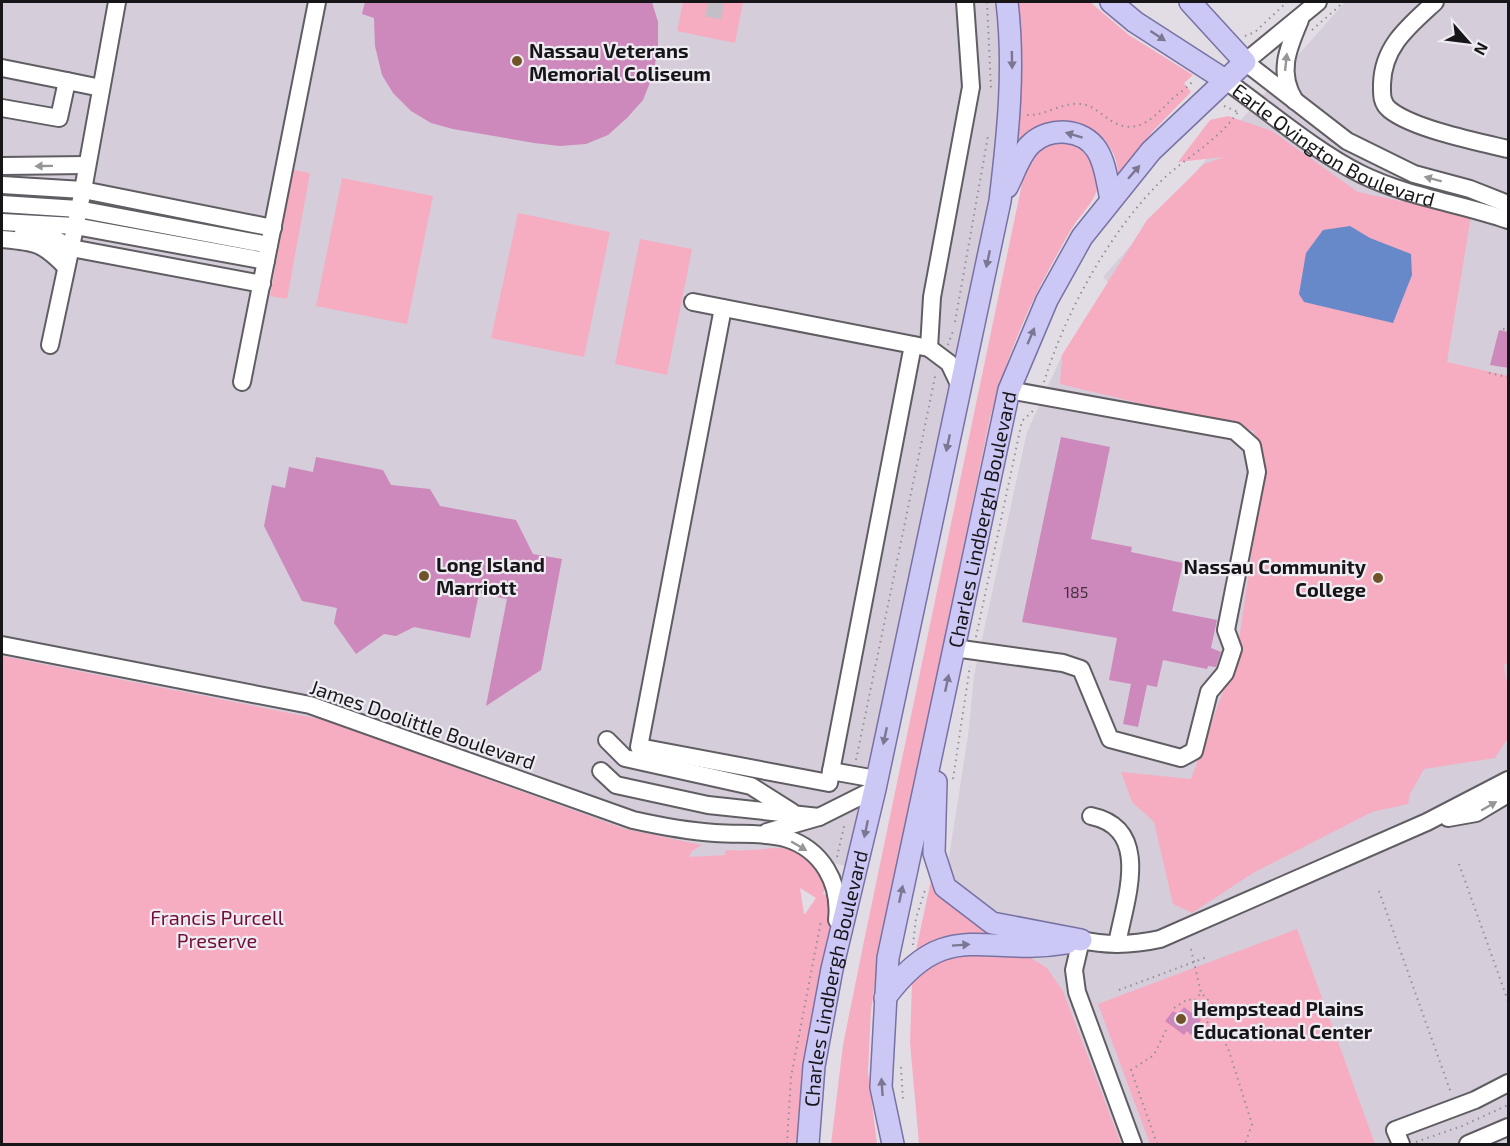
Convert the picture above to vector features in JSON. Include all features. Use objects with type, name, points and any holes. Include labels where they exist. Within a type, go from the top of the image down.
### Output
[{"type":"main road","name":"Charles Lindbergh Boulevard","points":[[808,1144],[814,1066],[832,969],[875,784],[1000,201],[1010,113],[1012,71],[1007,2]]},
{"type":"main road","name":"Earle Ovington Boulevard","points":[[1111,2],[1135,22],[1225,80]]},
{"type":"main road","name":"Earle Ovington Boulevard","points":[[1190,2],[1245,62]]},
{"type":"main road","name":"Charles Lindbergh Boulevard","points":[[892,1144],[881,1087],[885,999],[894,930],[939,720],[964,649],[1009,390],[1047,300],[1082,237],[1151,151],[1245,62]]},
{"type":"main road","points":[[1000,201],[1031,143],[1046,134],[1064,132],[1076,134],[1097,149],[1103,163],[1111,199]]},
{"type":"main road","points":[[939,720],[934,802],[936,862],[945,888],[992,923],[1081,940]]},
{"type":"main road","points":[[885,999],[909,968],[935,951],[952,946],[981,944],[1036,948],[1081,940]]},
{"type":"street","points":[[50,345],[79,208],[117,2]]},
{"type":"street","points":[[242,382],[317,2]]},
{"type":"street","points":[[723,308],[639,747],[829,783],[932,297],[971,87],[965,2]]},
{"type":"street","name":"Charles Lindbergh Boulevard","points":[[1245,62],[1318,2]]},
{"type":"street","points":[[1435,2],[1399,36],[1388,52],[1382,74],[1382,99],[1389,109],[1408,119],[1509,149]]},
{"type":"street","points":[[1299,106],[1286,80],[1285,63],[1301,17]]},
{"type":"street","name":"Earle Ovington Boulevard","points":[[1245,62],[1347,141],[1414,174],[1470,189],[1502,210]]},
{"type":"street","points":[[2,68],[102,88]]},
{"type":"street","name":"Earle Ovington Boulevard","points":[[1225,80],[1359,173],[1407,193],[1468,206],[1502,210]]},
{"type":"street","points":[[2,108],[59,118],[67,81]]},
{"type":"street","points":[[2,166],[87,165]]},
{"type":"street","points":[[2,185],[79,208],[269,245]]},
{"type":"street","points":[[2,194],[269,245]]},
{"type":"street","points":[[2,204],[79,208]]},
{"type":"street","points":[[2,213],[79,208]]},
{"type":"street","points":[[2,222],[79,208]]},
{"type":"street","points":[[2,231],[36,234],[70,248],[262,284]]},
{"type":"street","points":[[2,239],[32,242],[49,249],[66,267]]},
{"type":"street","points":[[693,302],[921,347],[949,363],[960,386]]},
{"type":"street","points":[[964,649],[1063,663],[1080,669],[1110,739],[1181,758],[1194,751],[1209,692],[1225,673],[1233,649],[1226,630],[1257,472],[1252,446],[1235,430],[1009,390]]},
{"type":"street","name":"James Doolittle Boulevard","points":[[2,645],[310,705],[633,820],[684,830],[785,838],[808,851],[832,875]]},
{"type":"street","points":[[793,813],[706,815],[612,795],[601,782],[604,755],[622,767],[711,786],[793,813],[819,817]]},
{"type":"street","points":[[831,771],[853,775],[875,784]]},
{"type":"street","points":[[1133,1144],[1083,1011],[1081,940],[1137,945],[1160,939],[1427,822],[1509,780]]},
{"type":"street","name":"James Doolittle Boulevard","points":[[757,834],[819,817],[848,803],[875,784]]},
{"type":"street","points":[[1427,822],[1476,813],[1509,794]]},
{"type":"street","points":[[1091,816],[1115,824],[1129,844],[1131,868],[1117,944]]},
{"type":"street","points":[[832,875],[839,905],[832,969]]},
{"type":"street","points":[[1401,1144],[1395,1130],[1475,1100],[1509,1083]]},
{"type":"street","points":[[1468,1144],[1509,1127]]},
{"type":"path","points":[[987,2],[991,91]]},
{"type":"path","points":[[1239,40],[1254,32],[1287,2]]},
{"type":"path","points":[[1311,32],[1344,2]]},
{"type":"path","points":[[1020,114],[1038,115],[1069,104],[1084,104],[1120,126],[1134,128],[1153,120],[1198,76]]},
{"type":"path","points":[[1045,378],[1080,296],[1103,256],[1130,218],[1175,168],[1221,135],[1242,107]]},
{"type":"path","points":[[950,342],[981,186],[989,132]]},
{"type":"path","points":[[1503,329],[1509,330]]},
{"type":"path","points":[[853,775],[933,378],[938,368]]},
{"type":"path","points":[[1489,373],[1509,377]]},
{"type":"path","points":[[951,789],[964,649],[1022,421],[1028,413],[1040,407]]},
{"type":"path","points":[[832,875],[845,826],[848,803]]},
{"type":"path","points":[[909,968],[916,918],[932,865],[936,862]]},
{"type":"path","points":[[1459,864],[1509,1001]]},
{"type":"path","points":[[1380,891],[1452,1097]]},
{"type":"path","points":[[787,1144],[791,1077],[821,921]]},
{"type":"path","points":[[1191,949],[1201,993],[1215,1007],[1205,1019],[1212,1028],[1217,1030],[1228,1048],[1252,1124],[1245,1144]]},
{"type":"path","points":[[1119,990],[1207,957]]},
{"type":"path","points":[[1174,1008],[1188,999],[1194,1001],[1201,993]]},
{"type":"path","points":[[1157,1144],[1131,1070],[1154,1055],[1166,1030]]},
{"type":"path","points":[[900,1066],[903,1107]]},
{"type":"path","points":[[1407,1144],[1462,1126],[1509,1105]]},
{"type":"shaded area","points":[[2,2],[1004,2],[1008,109],[852,868],[794,852],[679,858],[2,667]]},
{"type":"shaded area","name":"Nassau Community College","points":[[1345,2],[1508,2],[1508,1144],[993,1144],[1031,958],[1081,940],[999,918],[951,884],[948,863],[968,736],[974,676],[1027,432],[1062,355],[1061,384],[1253,430],[1103,277]]},
{"type":"green space","points":[[683,2],[743,2],[735,43],[677,31]]},
{"type":"green space","points":[[1016,2],[1090,2],[1129,35],[1193,75],[1184,83],[1191,92],[1152,132],[1119,178],[1114,155],[1103,139],[1087,127],[1067,121],[1057,121],[1038,127],[1030,132],[1016,148],[1021,57]]},
{"type":"green space","points":[[1228,116],[1272,131],[1358,192],[1471,216],[1447,362],[1508,376],[1508,663],[1504,665],[1508,688],[1508,738],[1495,758],[1424,769],[1410,794],[1408,804],[1372,812],[1253,873],[1192,913],[1173,904],[1154,822],[1132,802],[1121,772],[1191,779],[1237,653],[1259,503],[1254,431],[1060,384],[1062,355],[1147,220],[1204,164],[1224,157],[1178,162],[1210,120]]},
{"type":"green space","points":[[1070,141],[1087,152],[1096,162],[1099,175],[1098,188],[1093,200],[1067,236],[1031,305],[1001,380],[990,418],[879,955],[871,1011],[868,1072],[877,1144],[831,1144],[843,1045],[1025,169],[1043,148],[1055,143]]},
{"type":"green space","points":[[293,170],[310,173],[287,299],[270,296]]},
{"type":"green space","points":[[342,178],[433,196],[407,324],[316,306]]},
{"type":"green space","points":[[518,213],[610,232],[584,357],[491,338]]},
{"type":"green space","points":[[640,239],[692,249],[667,375],[615,364]]},
{"type":"green space","name":"Francis Purcell Preserve","points":[[2,656],[325,720],[625,829],[702,845],[692,851],[689,857],[726,855],[724,853],[727,850],[782,848],[803,856],[828,881],[823,894],[830,896],[834,909],[801,1076],[800,1144],[2,1144]],"holes":[[[800,888],[816,898],[805,914],[804,914]]]},
{"type":"green space","points":[[933,871],[1005,934],[949,935],[916,950]]},
{"type":"green space","points":[[1297,929],[1375,1144],[1150,1144],[1098,1004]]},
{"type":"green space","points":[[1014,953],[1031,958],[1047,968],[1063,991],[1121,1144],[919,1144],[910,1043],[912,982],[936,954]]},
{"type":"water","points":[[1350,226],[1370,238],[1411,254],[1412,275],[1393,323],[1304,302],[1299,294],[1306,253],[1323,230]]},
{"type":"building","name":"Nassau Veterans Memorial Coliseum","points":[[365,2],[652,2],[658,22],[658,48],[653,75],[643,100],[627,118],[608,135],[586,144],[560,146],[453,129],[431,123],[411,111],[393,93],[382,75],[375,46],[374,18],[362,14]]},
{"type":"building","points":[[1499,330],[1509,332],[1509,368],[1490,365]]},
{"type":"building","points":[[1061,437],[1110,447],[1091,539],[1132,547],[1131,552],[1183,563],[1172,611],[1217,620],[1211,648],[1221,652],[1216,667],[1208,666],[1207,669],[1163,660],[1157,687],[1147,685],[1138,727],[1123,724],[1131,684],[1109,680],[1117,638],[1022,622]]},
{"type":"building","name":"Long Island Marriott","points":[[316,457],[383,470],[391,485],[430,489],[440,506],[516,520],[533,554],[562,559],[541,670],[486,706],[507,599],[479,593],[470,638],[414,627],[396,636],[384,634],[356,654],[334,623],[337,608],[302,601],[264,526],[272,485],[285,488],[289,467],[313,472]]},
{"type":"building","name":"Hempstead Plains Educational Center","points":[[1184,1007],[1201,1020],[1191,1035],[1187,1031],[1184,1035],[1165,1021],[1173,1011],[1178,1014]]},
{"type":"tunnel","points":[[713,18],[716,2]]},
{"type":"place","name":"Nassau Veterans Memorial Coliseum","points":[[517,61]]},
{"type":"place","name":"Long Island Marriott","points":[[424,576]]},
{"type":"place","name":"Nassau Community College","points":[[1378,578]]},
{"type":"place","name":"Hempstead Plains Educational Center","points":[[1181,1019]]}]
